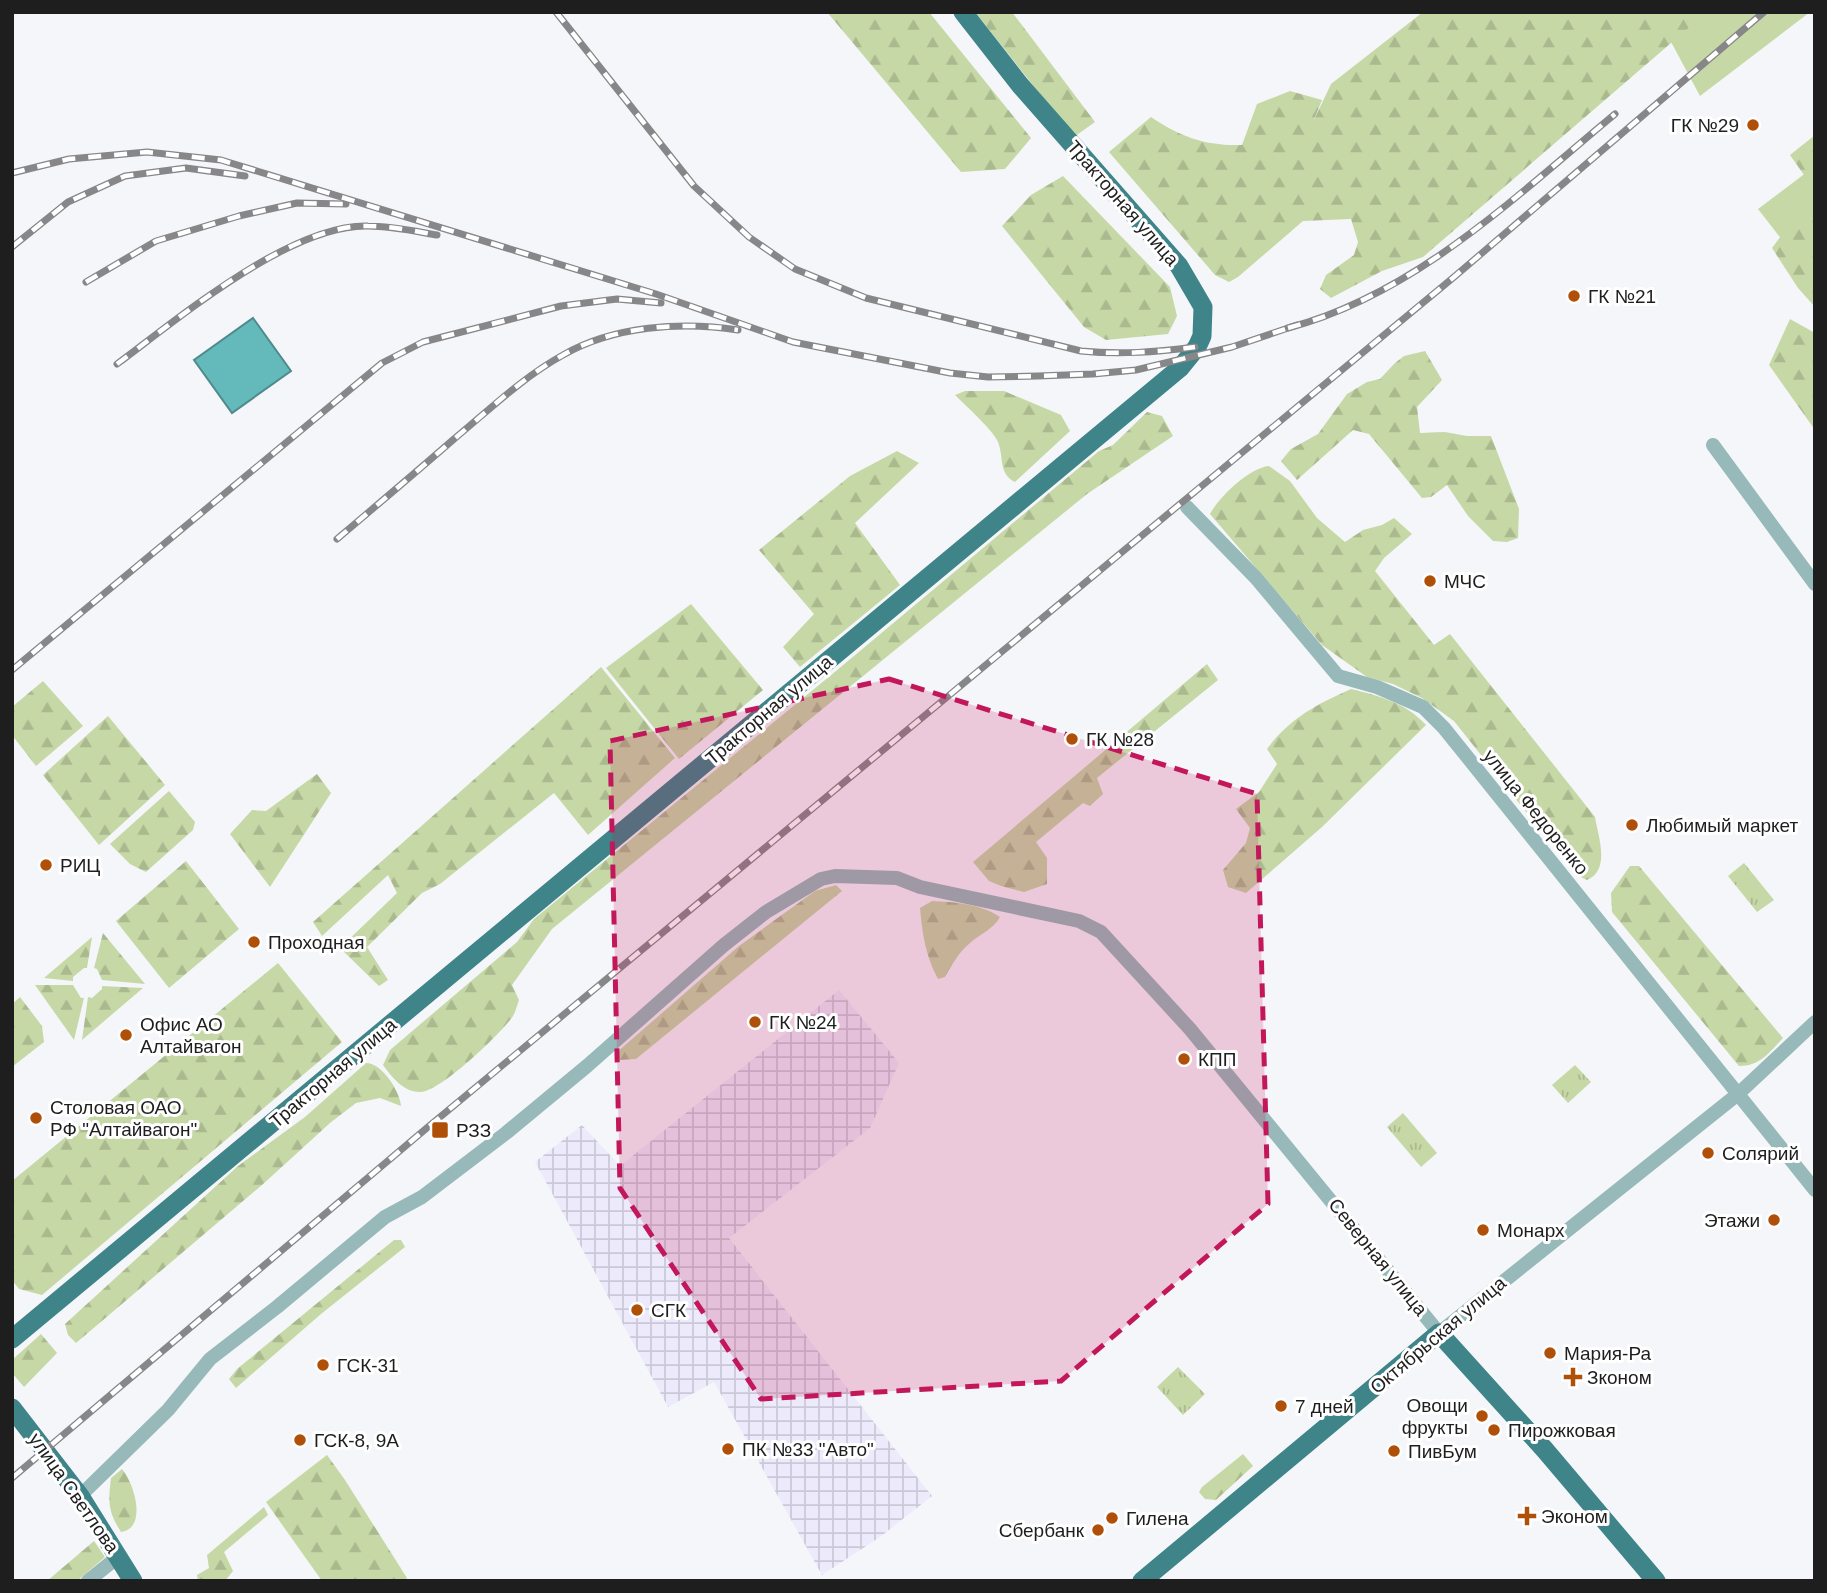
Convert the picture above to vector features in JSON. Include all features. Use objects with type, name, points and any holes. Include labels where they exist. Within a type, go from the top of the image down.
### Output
[{"type":"main road","name":"Тракторная улица","points":[[12,1339],[1180,368],[1197,347],[1202,336],[1202,307],[1179,266],[1020,85],[963,12]]},
{"type":"main road","name":"Октябрьская улица","points":[[1142,1581],[1439,1333]]},
{"type":"main road","name":"Северная улица","points":[[1439,1333],[1545,1450],[1656,1581]]},
{"type":"main road","name":"улица Светлова","points":[[12,1408],[80,1496],[133,1581]]},
{"type":"street","points":[[1713,446],[1815,584]]},
{"type":"street","name":"улица Федоренко","points":[[1187,507],[1256,578],[1338,676],[1377,687],[1423,707],[1444,728],[1815,1190]]},
{"type":"street","name":"Северная улица","points":[[80,1496],[168,1410],[210,1359],[385,1217],[422,1196],[506,1133],[765,912],[821,879],[835,876],[897,878],[920,887],[1079,921],[1101,932],[1198,1038],[1439,1333]]},
{"type":"street","name":"Октябрьская улица","points":[[1439,1333],[1738,1094],[1815,1022]]},
{"type":"street","points":[[88,1581],[119,1556]]},
{"type":"highlighted area","points":[[889,679],[1257,794],[1268,1204],[1061,1381],[761,1399],[620,1188],[610,741]]},
{"type":"shaded area","name":"СГК","points":[[839,990],[899,1063],[870,1128],[729,1238],[932,1496],[880,1537],[822,1575],[714,1382],[668,1407],[535,1162],[582,1125],[620,1166]]},
{"type":"green space","points":[[827,12],[929,12],[1031,138],[1005,169],[961,172]]},
{"type":"green space","points":[[975,12],[1012,12],[1095,122],[1074,137]]},
{"type":"green space","points":[[1423,12],[1707,12],[1423,257],[1382,271],[1331,298],[1320,289],[1326,275],[1354,255],[1358,242],[1351,219],[1303,221],[1229,282],[1215,275],[1109,152],[1151,117],[1194,139],[1216,144],[1242,145],[1257,104],[1290,91],[1322,100],[1313,122],[1331,84]]},
{"type":"green space","points":[[1655,12],[1810,12],[1700,96]]},
{"type":"green space","points":[[1815,135],[1815,184],[1811,185],[1790,155]]},
{"type":"green space","points":[[1815,166],[1815,282],[1758,209]]},
{"type":"green space","points":[[1063,176],[1170,287],[1177,316],[1168,334],[1106,340],[1084,327],[1002,226],[1031,195]]},
{"type":"green space","points":[[1800,210],[1815,211],[1815,307],[1798,288],[1772,248]]},
{"type":"green space","points":[[1790,319],[1815,333],[1815,430],[1769,365]]},
{"type":"green space","points":[[1425,351],[1442,380],[1417,407],[1420,433],[1491,436],[1519,509],[1518,538],[1507,542],[1493,541],[1468,516],[1447,485],[1431,497],[1422,498],[1369,434],[1353,430],[1297,480],[1281,461],[1291,449],[1318,434],[1347,394],[1367,382],[1380,379],[1404,356]]},
{"type":"green space","points":[[965,391],[1004,391],[1061,415],[1070,431],[1015,482],[1004,470],[1000,447],[995,437],[955,395]]},
{"type":"green space","points":[[1147,412],[1162,416],[1173,436],[1087,494],[552,929],[512,985],[519,1000],[513,1016],[470,1060],[442,1082],[421,1092],[409,1090],[390,1074],[383,1065],[390,1050],[517,942],[534,919],[1099,451],[1113,445]]},
{"type":"green space","points":[[897,451],[919,463],[855,523],[900,585],[800,667],[783,647],[814,614],[759,550],[850,476]]},
{"type":"green space","points":[[1269,466],[1290,481],[1317,518],[1345,542],[1363,530],[1382,525],[1394,518],[1412,534],[1384,558],[1375,571],[1434,645],[1450,634],[1595,817],[1601,861],[1594,875],[1587,880],[1576,875],[1454,721],[1422,698],[1393,684],[1367,677],[1322,645],[1210,514],[1235,484],[1253,472]]},
{"type":"green space","points":[[691,604],[763,690],[679,759],[606,668]]},
{"type":"green space","points":[[1207,664],[1218,680],[1097,778],[1103,794],[1090,806],[1083,803],[1036,842],[1047,858],[1047,884],[1024,892],[989,881],[973,862]]},
{"type":"green space","points":[[601,667],[675,758],[588,835],[554,793],[440,884],[422,893],[367,947],[388,980],[379,986],[340,948],[397,893],[388,875],[322,936],[313,922]]},
{"type":"green space","points":[[43,681],[83,726],[36,766],[12,735],[12,707]]},
{"type":"green space","points":[[1351,689],[1401,706],[1426,725],[1322,827],[1246,893],[1228,887],[1223,870],[1246,843],[1250,828],[1236,809],[1259,792],[1277,764],[1267,749],[1304,713]]},
{"type":"green space","points":[[108,716],[165,785],[99,845],[43,775]]},
{"type":"green space","points":[[317,774],[331,793],[270,887],[230,834],[252,810],[266,811]]},
{"type":"green space","points":[[169,791],[195,822],[193,830],[146,872],[130,864],[110,844]]},
{"type":"green space","points":[[186,861],[239,929],[169,988],[116,921]]},
{"type":"green space","points":[[1744,863],[1774,900],[1757,912],[1728,876]]},
{"type":"green space","points":[[1630,866],[1639,866],[1783,1038],[1764,1058],[1753,1064],[1739,1066],[1612,912],[1611,893]]},
{"type":"green space","points":[[836,885],[842,891],[636,1059],[620,1060],[616,1053],[739,946],[815,891]]},
{"type":"green space","points":[[932,901],[976,906],[1000,917],[962,951],[945,977],[938,979],[925,945],[920,908]]},
{"type":"green space","points":[[103,933],[145,984],[102,980],[94,968]]},
{"type":"green space","points":[[92,937],[87,968],[73,977],[73,981],[44,978]]},
{"type":"green space","points":[[278,963],[342,1042],[42,1295],[19,1289],[12,1280],[12,1181]]},
{"type":"green space","points":[[35,985],[73,985],[81,998],[84,998],[74,1040]]},
{"type":"green space","points":[[102,986],[143,988],[82,1040],[88,997],[92,998]]},
{"type":"green space","points":[[20,997],[42,1026],[44,1042],[12,1067],[12,1004]]},
{"type":"green space","points":[[366,1063],[378,1068],[389,1079],[401,1106],[380,1098],[356,1103],[76,1343],[68,1335],[65,1324],[238,1166],[305,1117]]},
{"type":"green space","points":[[1575,1065],[1591,1082],[1568,1103],[1552,1085]]},
{"type":"green space","points":[[1403,1113],[1437,1153],[1421,1167],[1387,1127]]},
{"type":"green space","points":[[394,1240],[401,1240],[405,1247],[321,1314],[236,1388],[229,1379],[237,1369]]},
{"type":"green space","points":[[41,1334],[57,1353],[24,1387],[13,1374],[12,1360]]},
{"type":"green space","points":[[1178,1367],[1205,1394],[1183,1415],[1157,1387]]},
{"type":"green space","points":[[1243,1454],[1253,1466],[1216,1500],[1205,1499],[1199,1492],[1202,1487]]},
{"type":"green space","points":[[327,1455],[407,1578],[405,1581],[322,1581],[266,1502]]},
{"type":"green space","points":[[122,1469],[131,1484],[136,1514],[129,1529],[121,1532],[111,1512],[109,1494],[111,1478]]},
{"type":"green space","points":[[264,1507],[268,1515],[224,1552],[233,1571],[225,1581],[198,1581],[197,1575],[209,1568],[207,1555]]},
{"type":"green space","points":[[94,1541],[105,1557],[77,1581],[47,1581]]},
{"type":"water","points":[[253,318],[291,371],[232,413],[194,360]]},
{"type":"railway","points":[[556,12],[694,186],[749,237],[795,269],[866,298],[1081,351],[1110,353],[1195,347]]},
{"type":"railway","points":[[12,1478],[428,1127],[1454,277],[1764,12]]},
{"type":"railway","points":[[1288,328],[1335,312],[1379,292],[1422,267],[1502,209],[1615,114]]},
{"type":"railway","points":[[12,173],[69,159],[147,152],[221,160],[656,294],[793,342],[950,373],[988,377],[1136,370],[1232,347],[1297,325]]},
{"type":"railway","points":[[12,247],[68,202],[125,176],[186,168],[245,176]]},
{"type":"railway","points":[[86,282],[156,241],[239,216],[297,203],[346,204]]},
{"type":"railway","points":[[117,364],[236,277],[304,240],[337,230],[368,226],[437,235]]},
{"type":"railway","points":[[12,670],[382,363],[423,342],[561,306],[617,299],[661,303]]},
{"type":"railway","points":[[337,539],[507,394],[563,355],[604,338],[648,328],[694,326],[738,330]]},
{"type":"place","name":"ГК №29","points":[[1753,125]]},
{"type":"place","name":"ГК №21","points":[[1574,296]]},
{"type":"place","name":"МЧС","points":[[1430,581]]},
{"type":"place","name":"ГК №28","points":[[1072,739]]},
{"type":"place","name":"Любимый маркет","points":[[1632,825]]},
{"type":"place","name":"РИЦ","points":[[46,865]]},
{"type":"place","name":"Проходная","points":[[254,942]]},
{"type":"place","name":"ГК №24","points":[[755,1022]]},
{"type":"place","name":"Офис АО Алтайвагон","points":[[126,1035]]},
{"type":"place","name":"КПП","points":[[1184,1059]]},
{"type":"place","name":"Столовая ОАО РФ \"Алтайвагон\"","points":[[36,1118]]},
{"type":"place","name":"РЗЗ","points":[[440,1130]]},
{"type":"place","name":"Солярий","points":[[1708,1153]]},
{"type":"place","name":"Этажи","points":[[1774,1220]]},
{"type":"place","name":"Монарх","points":[[1483,1230]]},
{"type":"place","name":"СГК","points":[[637,1310]]},
{"type":"place","name":"Мария-Ра","points":[[1550,1353]]},
{"type":"place","name":"ГСК-31","points":[[323,1365]]},
{"type":"place","name":"Зконом","points":[[1573,1377]]},
{"type":"place","name":"7 дней","points":[[1281,1406]]},
{"type":"place","name":"Овощи фрукты","points":[[1482,1416]]},
{"type":"place","name":"Пирожковая","points":[[1494,1430]]},
{"type":"place","name":"ГСК-8, 9А","points":[[300,1440]]},
{"type":"place","name":"ПК №33 \"Авто\"","points":[[728,1449]]},
{"type":"place","name":"ПивБум","points":[[1394,1451]]},
{"type":"place","name":"Эконом","points":[[1527,1516]]},
{"type":"place","name":"Гилена","points":[[1112,1518]]},
{"type":"place","name":"Сбербанк","points":[[1098,1530]]}]
